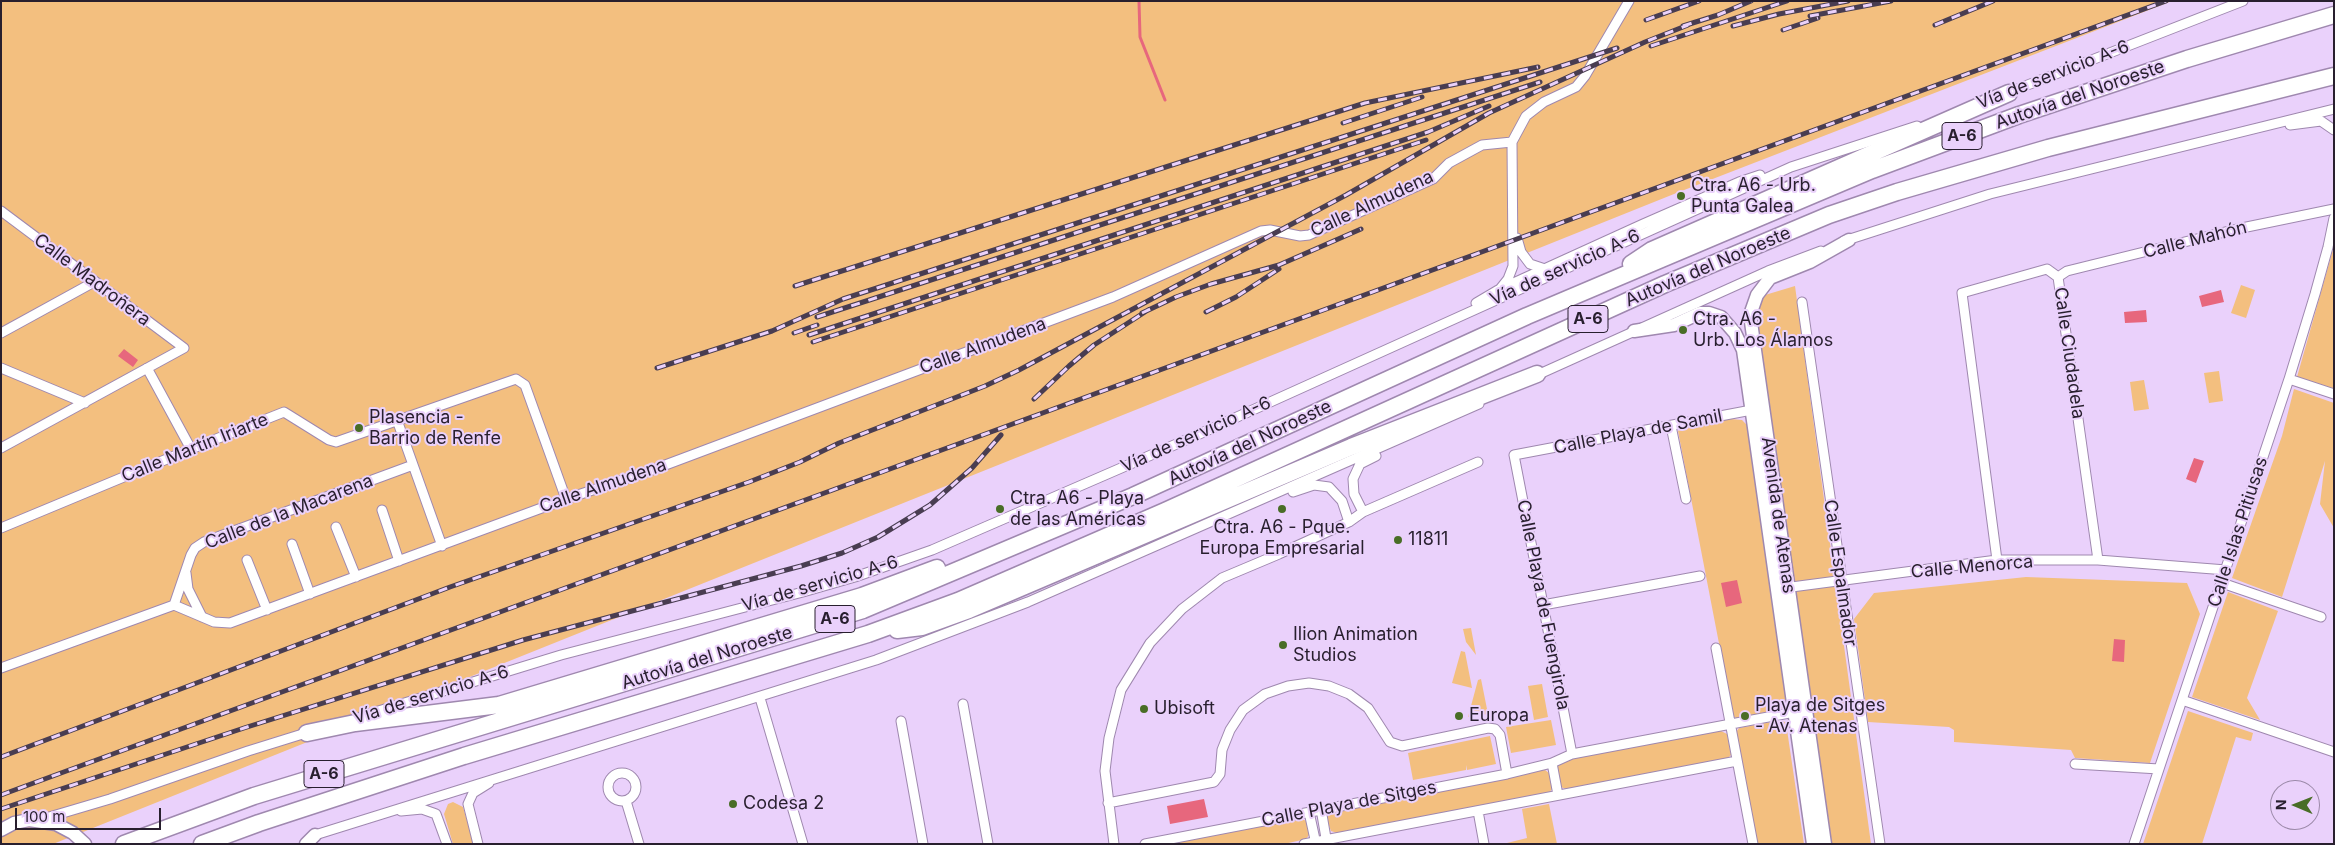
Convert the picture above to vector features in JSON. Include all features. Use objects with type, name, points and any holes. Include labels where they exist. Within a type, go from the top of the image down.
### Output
[{"type":"highway","name":"Autovía del Noroeste","points":[[124,844],[263,794],[863,610],[1133,496],[1527,316],[1872,170],[2019,115],[2187,59],[2334,15]]},
{"type":"highway","name":"Autovía del Noroeste","points":[[202,844],[268,820],[464,756],[868,634],[985,589],[1165,511],[1666,284],[1829,215],[1897,192],[2048,148],[2334,76]]},
{"type":"highway","points":[[1601,285],[1652,250],[2009,93]]},
{"type":"highway","points":[[868,634],[922,627],[969,610],[1342,451],[1537,374]]},
{"type":"highway","points":[[307,733],[355,723],[499,705],[862,596],[952,562],[1080,506],[1133,496]]},
{"type":"main road","name":"Avenida de Atenas","points":[[1813,844],[1800,711],[1757,410],[1750,315],[1757,295],[1770,278],[1810,262],[1849,240]]},
{"type":"main road","name":"Avenida de Atenas","points":[[1634,331],[1674,326],[1700,313],[1709,313],[1722,317],[1735,333],[1743,350],[1757,410]]},
{"type":"main road","name":"Avenida de Atenas","points":[[1800,711],[1825,844]]},
{"type":"main road","points":[[1,830],[22,821],[36,820],[56,824],[73,833],[85,844]]},
{"type":"main road","points":[[306,844],[315,835]]},
{"type":"street","points":[[1498,290],[1508,279],[1513,266],[1512,142],[1526,116],[1544,102],[1576,87],[1586,76],[1629,1]]},
{"type":"street","name":"Vía de servicio A-6","points":[[36,820],[110,799],[248,751],[560,655],[820,587],[932,550],[1194,436],[1791,166],[1930,122],[2243,1]]},
{"type":"street","points":[[1363,512],[1354,494],[1353,479],[1360,464],[1537,374],[1768,271],[1849,240],[1990,194],[2334,109]]},
{"type":"street","points":[[2260,128],[2321,121],[2334,130]]},
{"type":"street","name":"Calle Almudena","points":[[174,605],[214,622],[230,623],[442,546],[566,498],[652,470],[1113,297],[1261,231],[1270,230],[1300,236],[1309,235],[1433,180],[1449,163],[1482,146],[1512,142]]},
{"type":"street","points":[[1421,333],[1498,290],[1739,182],[1791,166]]},
{"type":"street","name":"Calle Mahón","points":[[2058,277],[2067,271],[2237,229],[2334,209]]},
{"type":"street","name":"Calle Madroñera","points":[[1,211],[184,348],[148,368]]},
{"type":"street","name":"Calle Islas Pitiusas","points":[[2134,844],[2289,379],[2315,294],[2334,218]]},
{"type":"street","points":[[1514,228],[1521,252],[1525,258],[1530,264],[1545,269]]},
{"type":"street","name":"Calle Ciudadela","points":[[1997,560],[1962,293],[2047,269],[2058,277],[2098,560]]},
{"type":"street","points":[[1,333],[94,282]]},
{"type":"street","name":"Calle Espalmador","points":[[1802,302],[1880,844]]},
{"type":"street","points":[[1,368],[85,403]]},
{"type":"street","points":[[1,448],[148,368],[191,449]]},
{"type":"street","points":[[2289,379],[2334,394]]},
{"type":"street","name":"Calle Martín Iriarte","points":[[1,528],[284,412],[329,440],[336,442],[510,380],[520,380],[525,385],[566,498]]},
{"type":"street","name":"Calle Playa de Samil","points":[[1514,455],[1757,410]]},
{"type":"street","points":[[315,835],[505,774],[760,698],[876,660],[1028,602],[1465,412]]},
{"type":"street","points":[[397,420],[442,546]]},
{"type":"street","points":[[1671,426],[1686,499]]},
{"type":"street","name":"Calle Playa de Fuengirola","points":[[1514,455],[1572,754]]},
{"type":"street","points":[[1114,844],[1105,770],[1109,738],[1119,700],[1122,690],[1150,643],[1182,609],[1222,578],[1349,522],[1363,512],[1478,462]]},
{"type":"street","name":"Calle de la Macarena","points":[[174,605],[185,568],[195,548],[204,542],[413,465]]},
{"type":"street","points":[[1203,525],[1314,485],[1330,487],[1342,501],[1349,522]]},
{"type":"street","points":[[382,510],[399,561]]},
{"type":"street","points":[[336,527],[356,577]]},
{"type":"street","points":[[292,544],[310,594]]},
{"type":"street","points":[[246,560],[266,610]]},
{"type":"street","name":"Calle Menorca","points":[[1783,588],[1997,560],[2098,560],[2226,570]]},
{"type":"street","points":[[185,568],[188,589],[202,617]]},
{"type":"street","points":[[1543,604],[1700,576]]},
{"type":"street","points":[[2222,583],[2321,617]]},
{"type":"street","points":[[1,668],[174,605]]},
{"type":"street","points":[[1716,648],[1753,844]]},
{"type":"street","points":[[1108,803],[1214,782],[1220,774],[1222,750],[1230,730],[1243,710],[1265,694],[1288,686],[1309,683],[1329,686],[1349,694],[1368,708],[1390,742],[1402,746],[1488,728],[1495,729],[1500,735],[1507,774]]},
{"type":"street","points":[[760,698],[803,844]]},
{"type":"street","points":[[2182,700],[2334,752]]},
{"type":"street","points":[[963,704],[988,844]]},
{"type":"street","name":"Calle Playa de Sitges","points":[[1145,844],[1507,774],[1552,763],[1572,754],[1800,711]]},
{"type":"street","points":[[901,721],[923,844]]},
{"type":"street","name":"Calle Playa de Sitges","points":[[1304,844],[1327,842],[1478,810],[1737,761]]},
{"type":"street","points":[[1552,763],[1558,795]]},
{"type":"street","points":[[2075,764],[2159,769]]},
{"type":"street","points":[[477,844],[468,804],[473,793],[505,774]]},
{"type":"street","points":[[626,801],[639,844]]},
{"type":"street","points":[[379,814],[422,808],[436,814],[447,844]]},
{"type":"street","points":[[1321,809],[1327,842]]},
{"type":"street","points":[[1478,810],[1484,844]]},
{"type":"street","points":[[1309,812],[1316,843]]},
{"type":"shaded area","points":[[1,1],[2172,1],[1679,192],[53,844],[1,844]]},
{"type":"shaded area","points":[[2334,246],[2334,389],[2297,377]]},
{"type":"shaded area","points":[[2241,285],[2255,290],[2246,318],[2231,313]]},
{"type":"shaded area","points":[[1795,286],[1871,844],[1832,844],[1756,317],[1759,305],[1765,295]]},
{"type":"shaded area","points":[[2221,290],[2224,302],[2202,307],[2199,296]]},
{"type":"shaded area","points":[[2146,310],[2147,322],[2125,323],[2124,312]]},
{"type":"shaded area","points":[[124,349],[138,360],[133,367],[118,356]]},
{"type":"shaded area","points":[[2219,371],[2223,401],[2209,403],[2204,373]]},
{"type":"shaded area","points":[[2144,380],[2149,409],[2134,411],[2130,382]]},
{"type":"shaded area","points":[[2294,389],[2334,403],[2334,528],[2320,504],[2325,461],[2282,597],[2232,578],[2282,436]]},
{"type":"shaded area","points":[[1731,419],[1742,420],[1747,425],[1786,697],[1785,705],[1781,709],[1736,718],[1733,716],[1678,431],[1681,428]]},
{"type":"shaded area","points":[[2194,458],[2204,461],[2196,483],[2186,479]]},
{"type":"shaded area","points":[[2026,577],[2187,583],[2200,614],[2150,763],[2075,758],[2071,750],[1954,742],[1954,730],[1949,727],[1868,722],[1854,619],[1874,593]]},
{"type":"shaded area","points":[[1737,580],[1742,603],[1726,607],[1721,583]]},
{"type":"shaded area","points":[[2228,592],[2278,611],[2247,698],[2260,720],[2192,697]]},
{"type":"shaded area","points":[[1471,628],[1476,655],[1466,642],[1463,629]]},
{"type":"shaded area","points":[[2114,639],[2125,640],[2124,662],[2112,661]]},
{"type":"shaded area","points":[[1461,651],[1465,652],[1472,688],[1452,683]]},
{"type":"shaded area","points":[[1481,679],[1488,714],[1468,717],[1478,680]]},
{"type":"shaded area","points":[[1542,684],[1548,717],[1534,720],[1528,686]]},
{"type":"shaded area","points":[[2188,711],[2253,733],[2251,741],[2236,737],[2202,844],[2143,844]]},
{"type":"shaded area","points":[[1551,720],[1556,745],[1511,753],[1506,727]]},
{"type":"shaded area","points":[[1782,720],[1786,723],[1804,844],[1757,844],[1736,732],[1739,728]]},
{"type":"shaded area","points":[[1721,731],[1727,734],[1731,755],[1727,759],[1566,789],[1561,787],[1557,766],[1562,760]]},
{"type":"shaded area","points":[[1490,736],[1496,764],[1467,770],[1466,765],[1466,770],[1413,780],[1408,753]]},
{"type":"shaded area","points":[[1545,770],[1549,773],[1552,789],[1549,793],[1337,833],[1331,831],[1328,823],[1328,816],[1335,811]]},
{"type":"shaded area","points":[[1204,799],[1208,817],[1170,824],[1167,806]]},
{"type":"shaded area","points":[[453,802],[463,807],[474,844],[453,844],[444,814],[448,804]]},
{"type":"shaded area","points":[[1549,804],[1557,844],[1503,844],[1527,838],[1522,809]]},
{"type":"shaded area","points":[[1301,818],[1306,821],[1309,835],[1306,839],[1284,844],[1165,844]]},
{"type":"waterway","points":[[1139,1],[1140,37],[1165,100]]},
{"type":"railway","points":[[1646,20],[1699,1]]},
{"type":"railway","points":[[1683,26],[1718,15],[1751,1]]},
{"type":"railway","points":[[1651,46],[1787,1]]},
{"type":"railway","points":[[1733,26],[1779,14],[1848,1]]},
{"type":"railway","points":[[1810,16],[1891,1]]},
{"type":"railway","points":[[1935,25],[1993,1]]},
{"type":"railway","points":[[1,795],[2166,1]]},
{"type":"railway","points":[[1783,30],[1818,18]]},
{"type":"railway","points":[[1,757],[450,587],[749,482],[800,462],[839,443],[985,386],[1019,370],[1346,195],[1489,113],[1645,42],[1688,25]]},
{"type":"railway","points":[[657,368],[772,331],[843,299],[1617,48]]},
{"type":"railway","points":[[795,286],[1365,103],[1538,67]]},
{"type":"railway","points":[[817,317],[1540,82]]},
{"type":"railway","points":[[1343,123],[1422,97]]},
{"type":"railway","points":[[809,335],[1428,132],[1489,106]]},
{"type":"railway","points":[[813,342],[1426,140]]},
{"type":"railway","points":[[1142,313],[1176,297],[1211,284],[1279,265],[1361,229]]},
{"type":"railway","points":[[1206,312],[1236,297],[1279,269]]},
{"type":"railway","points":[[1034,399],[1094,345],[1148,310]]},
{"type":"railway","points":[[794,333],[817,325]]},
{"type":"railway","points":[[1,809],[244,728],[523,640],[801,566],[842,553],[878,537],[930,505],[972,468],[1001,435]]},
{"type":"place","name":"Ctra. A6 - Urb. Punta Galea","points":[[1681,196]]},
{"type":"place","name":"Ctra. A6 - Urb. Los Álamos","points":[[1683,330]]},
{"type":"place","name":"Plasencia - Barrio de Renfe","points":[[359,428]]},
{"type":"place","name":"Ctra. A6 - Playa de las Américas","points":[[1000,509]]},
{"type":"place","name":"Ctra. A6 - Pque. Europa Empresarial","points":[[1282,509]]},
{"type":"place","name":"11811","points":[[1398,540]]},
{"type":"place","name":"Ilion Animation Studios","points":[[1283,645]]},
{"type":"place","name":"Ubisoft","points":[[1144,709]]},
{"type":"place","name":"Europa","points":[[1459,716]]},
{"type":"place","name":"Playa de Sitges - Av. Atenas","points":[[1745,716]]},
{"type":"place","name":"Codesa 2","points":[[733,804]]}]
